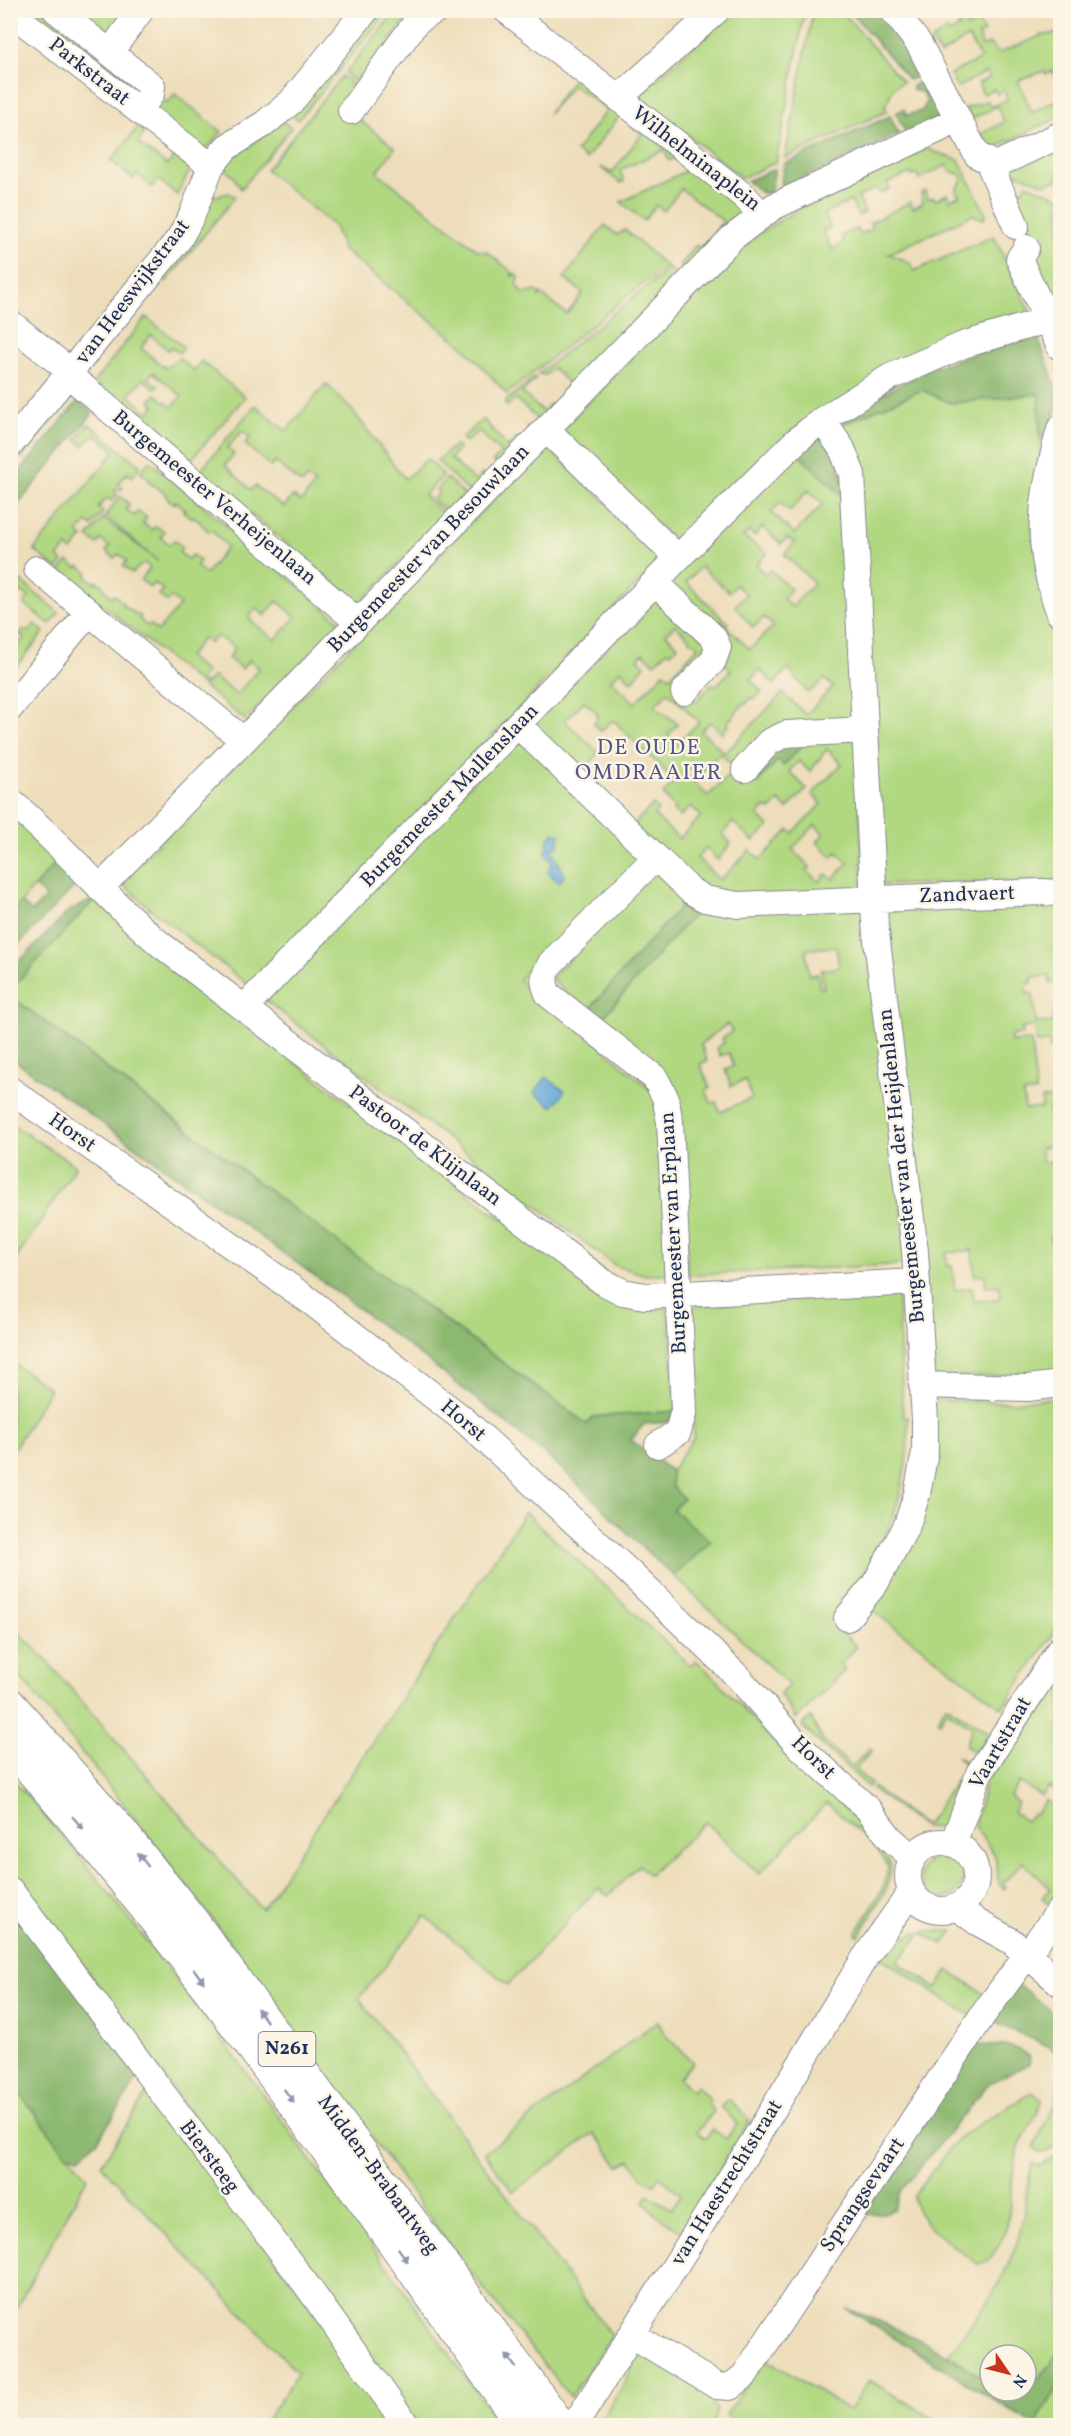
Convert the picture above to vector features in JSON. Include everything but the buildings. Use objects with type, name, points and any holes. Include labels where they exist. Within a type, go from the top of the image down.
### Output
[{"type":"highway","name":"Midden-Brabantweg","points":[[10,1705],[120,1832],[191,1920],[543,2420]]},
{"type":"highway","name":"Midden-Brabantweg","points":[[10,1745],[108,1858],[543,2420]]},
{"type":"highway","name":"N261","points":[[10,1754],[40,1779]]},
{"type":"street","name":"Parkstraat","points":[[56,10],[152,86],[151,94],[139,111]]},
{"type":"street","points":[[110,52],[141,10]]},
{"type":"street","name":"van Heeswijkstraat","points":[[12,447],[185,231],[212,166],[227,147],[264,124],[291,102],[366,10]]},
{"type":"street","points":[[351,111],[417,21],[436,10]]},
{"type":"street","points":[[506,10],[619,98]]},
{"type":"street","name":"Wilhelminaplein","points":[[717,10],[619,98],[745,196],[762,215],[773,207],[958,120]]},
{"type":"street","points":[[893,10],[919,44],[977,155],[996,165],[1060,135]]},
{"type":"street","name":"Parkstraat","points":[[10,12],[212,166]]},
{"type":"street","points":[[988,161],[1021,237],[1019,259],[1054,318],[1060,347]]},
{"type":"street","name":"Burgemeester van Besouwlaan","points":[[100,888],[732,238],[762,215]]},
{"type":"street","name":"Burgemeester Mallenslaan","points":[[244,1008],[678,558],[796,441],[822,420],[890,377],[943,353],[1054,318]]},
{"type":"street","name":"Burgemeester Verheijenlaan","points":[[10,323],[358,622]]},
{"type":"street","name":"Burgemeester van der Heijdenlaan","points":[[822,420],[842,448],[852,474],[873,899],[915,1251],[925,1452],[911,1515],[886,1567],[847,1618]]},
{"type":"street","points":[[546,429],[678,558]]},
{"type":"street","points":[[1060,429],[1044,494],[1042,532],[1049,583],[1060,614]]},
{"type":"street","points":[[37,569],[243,740]]},
{"type":"street","points":[[655,582],[712,637],[718,647],[713,661],[684,692]]},
{"type":"street","points":[[10,708],[89,612]]},
{"type":"street","name":"Zandvaert","points":[[518,725],[655,858],[691,891],[705,899],[725,904],[1060,893]]},
{"type":"street","points":[[745,769],[777,736],[865,730]]},
{"type":"street","name":"Pastoor de Klijnlaan","points":[[10,801],[38,825],[100,888],[160,944],[603,1282],[623,1292],[645,1296],[917,1282]]},
{"type":"street","name":"Burgemeester van Erplaan","points":[[655,858],[551,963],[544,975],[544,986],[549,995],[655,1078],[665,1097],[670,1122],[684,1410],[678,1432],[658,1445]]},
{"type":"street","name":"Horst","points":[[10,1090],[310,1301],[463,1419],[629,1572],[738,1677],[797,1744],[868,1809],[890,1838],[918,1853]]},
{"type":"street","points":[[922,1385],[1028,1388],[1060,1384]]},
{"type":"street","name":"Vaartstraat","points":[[953,1844],[980,1773],[1060,1649]]},
{"type":"street","points":[[938,1842],[953,1844],[962,1849],[974,1864],[975,1884],[964,1900],[934,1910],[917,1899],[907,1875],[918,1853],[938,1842]]},
{"type":"street","name":"Biersteeg","points":[[10,1890],[308,2287],[407,2426]]},
{"type":"street","name":"van Haestrechtstraat","points":[[574,2426],[895,1911],[917,1899]]},
{"type":"street","points":[[964,1900],[977,1922],[1020,1949],[1060,1983]]},
{"type":"street","name":"Sprangsevaart","points":[[632,2335],[717,2386],[730,2387],[744,2376],[982,2016],[1020,1949],[1060,1910]]},
{"type":"green space","points":[[22,11],[44,11],[125,74],[140,93],[133,96]]},
{"type":"green space","points":[[79,11],[120,11],[128,16],[112,36]]},
{"type":"green space","points":[[376,11],[388,11],[298,120],[291,114]]},
{"type":"green space","points":[[396,11],[413,11],[358,84],[345,73]]},
{"type":"green space","points":[[731,11],[805,11],[776,162],[742,178],[638,96]]},
{"type":"green space","points":[[813,11],[842,11],[903,82],[894,87],[885,106],[887,111],[785,158]]},
{"type":"green space","points":[[850,11],[883,11],[926,72],[909,80]]},
{"type":"green space","points":[[953,11],[978,11],[963,22],[968,28],[978,21],[984,32],[978,35],[983,47],[989,44],[999,53],[1043,35],[1060,33],[1060,87],[1053,71],[1046,74],[1044,71],[1018,81],[1032,112],[1060,99],[1060,117],[987,151],[979,135],[1004,122],[997,106],[972,119],[966,108],[988,101],[991,107],[1008,99],[1003,90],[997,94],[994,89],[983,94],[978,83],[989,78],[986,72],[957,88],[950,74],[981,59],[968,37],[940,55],[931,41],[947,30],[950,33],[960,27],[953,17],[955,15]]},
{"type":"green space","points":[[978,11],[998,11],[983,18]]},
{"type":"green space","points":[[342,76],[355,87],[342,106],[395,148],[377,172],[479,251],[486,251],[513,273],[511,277],[515,274],[519,277],[517,286],[523,294],[536,291],[541,294],[538,298],[542,295],[567,314],[583,293],[564,278],[605,225],[617,235],[625,230],[667,267],[640,286],[507,394],[465,348],[343,250],[334,226],[266,170]]},
{"type":"green space","points":[[574,77],[622,113],[586,159],[576,151],[607,110],[573,85],[548,114]]},
{"type":"green space","points":[[929,78],[946,113],[907,135],[896,113],[904,109],[906,115],[922,111],[927,101],[922,92],[913,90],[912,86]]},
{"type":"green space","points":[[175,94],[222,132],[204,152],[157,114],[154,101],[157,95],[168,103]]},
{"type":"green space","points":[[890,116],[899,134],[780,189],[784,164]]},
{"type":"green space","points":[[283,121],[291,128],[241,189],[233,176],[223,168],[228,161]]},
{"type":"green space","points":[[634,123],[676,157],[669,161],[664,150],[620,170],[624,181],[621,183],[600,167],[612,173],[642,134],[632,126]]},
{"type":"green space","points":[[138,127],[145,132],[138,143],[167,165],[175,156],[191,168],[177,195],[158,179],[152,187],[137,174],[133,179],[111,161]]},
{"type":"green space","points":[[1060,140],[1058,180],[1044,184],[1017,173],[1015,177],[996,170]]},
{"type":"green space","points":[[926,149],[959,160],[986,214],[984,219],[972,215],[888,254],[910,262],[914,271],[994,236],[1032,317],[958,338],[676,543],[562,430],[700,286],[759,233],[802,207]],"holes":[[[947,165],[951,172],[960,174],[963,179],[956,190],[959,196],[950,200],[947,194],[935,200],[933,197],[928,199],[925,191],[921,193],[923,203],[913,208],[910,202],[870,223],[872,229],[860,234],[857,229],[841,236],[844,243],[832,249],[823,231],[830,228],[824,213],[851,201],[858,216],[865,212],[858,197],[877,188],[880,193],[889,189],[887,183],[911,173],[912,176],[917,174],[920,180]]]},
{"type":"green space","points":[[692,168],[741,208],[741,215],[685,270],[680,266],[696,245],[702,249],[723,221],[681,189],[664,211],[656,205],[644,221],[621,202]]},
{"type":"green space","points":[[775,169],[770,193],[762,193],[747,181]]},
{"type":"green space","points":[[1000,178],[1023,190],[1026,184],[1060,197],[1060,298],[1045,302],[1029,267],[1037,263]]},
{"type":"green space","points":[[229,193],[235,197],[166,282],[159,276],[210,194],[217,196]]},
{"type":"green space","points":[[669,269],[682,279],[567,397],[562,392],[569,384],[553,368],[546,375],[538,374]]},
{"type":"green space","points":[[146,317],[184,347],[179,353],[171,347],[168,350],[151,335],[141,348],[165,368],[179,358],[194,371],[201,361],[245,397],[189,462],[94,382]],"holes":[[[153,372],[182,396],[172,407],[156,394],[150,401],[155,405],[148,413],[129,395],[143,379],[155,389],[158,386],[148,378]]]},
{"type":"green space","points":[[1037,335],[1059,396],[1049,437],[1040,438],[1039,394],[951,403],[922,390],[838,426],[840,419],[927,369]]},
{"type":"green space","points":[[534,377],[536,379],[522,392],[543,412],[551,404],[556,409],[532,433],[527,428],[537,419],[516,399],[507,406],[504,403]]},
{"type":"green space","points":[[326,384],[352,410],[405,479],[427,459],[444,475],[424,495],[445,515],[364,599],[358,602],[199,472],[255,405],[286,431]],"holes":[[[242,431],[250,437],[245,444],[271,467],[275,462],[302,484],[307,478],[315,484],[301,502],[293,496],[284,507],[255,486],[251,490],[225,465],[234,454],[227,448]]]},
{"type":"green space","points":[[922,390],[951,403],[1039,394],[1041,457],[1054,624],[1060,637],[1060,881],[882,885],[838,426]]},
{"type":"green space","points":[[63,393],[70,399],[22,458],[17,454]]},
{"type":"green space","points":[[78,401],[93,413],[11,513],[11,482]]},
{"type":"green space","points":[[483,419],[508,447],[517,438],[522,444],[498,467],[493,462],[501,453],[478,431],[466,442],[462,438]]},
{"type":"green space","points":[[89,424],[140,466],[132,477],[127,473],[118,484],[123,488],[115,489],[117,494],[112,501],[107,498],[98,508],[103,512],[92,526],[87,522],[78,533],[83,537],[72,551],[67,547],[58,557],[63,562],[57,569],[34,550],[115,451],[95,435],[83,446],[76,440]]},
{"type":"green space","points":[[814,433],[836,452],[846,499],[795,451]]},
{"type":"green space","points":[[455,445],[459,449],[450,458],[475,481],[482,474],[487,479],[472,495],[437,461]]},
{"type":"green space","points":[[550,450],[664,556],[252,988],[148,907],[121,882],[540,452]]},
{"type":"green space","points":[[795,451],[846,499],[855,721],[849,726],[777,730],[740,767],[757,783],[778,760],[784,765],[809,738],[857,737],[863,883],[859,890],[850,894],[732,899],[721,897],[692,881],[633,825],[653,805],[658,810],[654,815],[679,839],[701,816],[691,806],[680,817],[673,810],[674,808],[663,794],[675,781],[613,720],[601,731],[594,724],[598,714],[584,701],[565,721],[599,753],[580,773],[538,734],[535,722],[658,594],[713,647],[712,653],[676,692],[684,699],[690,697],[696,701],[712,684],[716,686],[731,670],[721,661],[724,643],[716,631],[665,583]],"holes":[[[808,490],[823,504],[794,534],[771,512],[780,503],[790,511]],[[763,527],[781,544],[787,538],[795,543],[784,554],[814,583],[792,607],[783,598],[791,589],[770,570],[765,574],[756,565],[767,553],[743,537],[749,531],[754,536]],[[701,567],[729,592],[736,585],[746,594],[735,606],[753,628],[764,617],[773,626],[750,649],[726,626],[728,623],[686,582]],[[675,625],[698,647],[670,677],[664,672],[635,703],[611,680],[621,670],[632,682],[645,665],[638,659],[643,653],[654,663],[678,646],[666,634]],[[788,669],[808,693],[825,679],[833,687],[806,715],[783,693],[725,753],[701,731],[710,722],[722,733],[729,725],[727,723],[744,703],[746,704],[752,697],[755,699],[762,691],[750,680],[760,670],[774,684]],[[668,692],[699,722],[677,744],[668,735],[678,724],[654,706]],[[827,749],[842,764],[812,794],[822,804],[793,833],[789,830],[760,860],[750,850],[720,880],[697,858],[706,848],[718,860],[731,843],[722,834],[733,822],[753,841],[769,827],[758,815],[765,807],[770,810],[779,801],[787,809],[807,789],[789,771],[799,761],[810,772]],[[720,753],[736,768],[708,796],[684,773],[694,764],[702,772]],[[815,825],[824,834],[817,842],[832,857],[837,852],[848,863],[833,879],[826,874],[819,882],[807,871],[810,867],[792,849]]]},
{"type":"green space","points":[[150,461],[342,623],[245,720],[60,571],[68,561],[77,568],[79,566],[88,573],[86,576],[95,583],[97,581],[112,597],[114,595],[123,602],[122,605],[141,617],[139,619],[147,626],[150,624],[158,631],[180,605],[171,597],[167,602],[159,595],[163,590],[154,583],[150,587],[141,580],[150,568],[144,563],[132,573],[123,566],[127,561],[119,554],[114,558],[106,551],[110,547],[101,540],[97,544],[88,537],[103,518],[159,562],[105,516],[120,496],[129,504],[126,509],[134,516],[138,511],[147,518],[143,523],[152,530],[156,526],[164,532],[161,537],[170,545],[174,540],[182,547],[179,552],[188,559],[192,555],[200,561],[196,566],[206,574],[227,547],[212,530],[209,532],[194,516],[191,518],[183,511],[185,509],[176,501],[174,504],[165,496],[167,494],[148,482],[149,479],[140,472]],"holes":[[[277,601],[296,617],[275,640],[248,618],[256,608],[265,616]],[[217,636],[235,648],[228,658],[242,669],[249,660],[259,668],[237,695],[213,676],[205,685],[200,680],[206,672],[188,657],[203,638],[210,643]]]},
{"type":"green space","points":[[447,478],[465,495],[448,513],[433,499],[439,493],[436,490]]},
{"type":"green space","points":[[21,581],[59,613],[50,624],[24,604],[29,597],[16,588]]},
{"type":"green space","points":[[35,624],[44,632],[11,673],[11,650],[13,651],[24,638],[20,634],[24,629],[28,632]]},
{"type":"green space","points":[[809,738],[783,766],[778,760],[757,783],[747,774],[775,745]]},
{"type":"green space","points":[[510,743],[526,743],[638,850],[638,863],[537,968],[528,969],[519,980],[572,1021],[655,1094],[670,1273],[646,1275],[616,1266],[265,1000]]},
{"type":"green space","points":[[11,811],[59,858],[11,914]]},
{"type":"green space","points":[[59,858],[86,885],[73,888],[11,952],[11,914],[21,902],[32,912],[46,897],[35,887]]},
{"type":"green space","points":[[653,871],[688,898],[585,1014],[551,978]]},
{"type":"green space","points":[[688,898],[701,906],[597,1024],[585,1014]]},
{"type":"green space","points":[[95,899],[249,1027],[493,1213],[665,1305],[669,1315],[677,1411],[593,1417],[587,1424],[340,1244],[11,996],[10,989]]},
{"type":"green space","points":[[95,899],[11,989],[11,970],[70,910]]},
{"type":"green space","points":[[1060,900],[1060,982],[1050,983],[1049,976],[1032,977],[1032,983],[1026,984],[1027,994],[1033,994],[1036,1023],[1053,1022],[1053,1015],[1060,1014],[1060,1048],[1050,1049],[1049,1042],[1037,1043],[1035,1026],[1022,1028],[1023,1034],[1010,1036],[1011,1042],[1031,1041],[1036,1092],[1023,1094],[1025,1109],[1042,1108],[1042,1099],[1053,1098],[1052,1081],[1060,1080],[1060,1107],[1049,1108],[1052,1146],[1041,1148],[1042,1162],[1060,1161],[1060,1234],[1050,1236],[1051,1243],[1060,1242],[1060,1375],[932,1377],[885,915],[889,910]],"holes":[[[972,1250],[975,1276],[985,1275],[986,1287],[999,1285],[1000,1298],[974,1302],[972,1288],[955,1290],[952,1266],[947,1266],[946,1253]]]},
{"type":"green space","points":[[701,906],[864,908],[908,1264],[688,1275],[677,1121],[597,1024]],"holes":[[[836,946],[839,967],[821,970],[824,988],[820,988],[818,974],[809,975],[806,950]],[[727,1024],[732,1031],[722,1039],[724,1043],[717,1048],[720,1056],[729,1053],[734,1066],[725,1069],[731,1086],[745,1080],[752,1098],[720,1112],[716,1102],[711,1103],[706,1090],[710,1088],[700,1064],[707,1061],[701,1044]]]},
{"type":"green space","points":[[10,996],[340,1244],[587,1424],[593,1417],[677,1411],[669,1422],[644,1424],[631,1440],[671,1471],[672,1486],[683,1499],[673,1510],[711,1541],[674,1576],[549,1458],[418,1353],[11,1058]]},
{"type":"green space","points":[[11,1124],[76,1166],[11,1267]]},
{"type":"green space","points":[[898,1294],[903,1417],[908,1417],[904,1472],[899,1497],[881,1545],[868,1568],[836,1612],[847,1618],[848,1625],[841,1631],[857,1647],[840,1664],[845,1670],[796,1719],[780,1694],[789,1685],[674,1576],[710,1542],[673,1510],[671,1471],[694,1437],[690,1311],[697,1305]]},
{"type":"green space","points":[[11,1362],[50,1389],[11,1454]]},
{"type":"green space","points":[[1060,1397],[1060,1624],[1002,1708],[868,1607],[877,1594],[933,1400],[1014,1402]]},
{"type":"green space","points":[[525,1512],[690,1665],[696,1660],[781,1749],[858,1822],[873,1838],[891,1866],[888,1886],[859,1936],[856,1934],[885,1884],[888,1866],[876,1847],[827,1803],[759,1874],[706,1822],[649,1875],[639,1865],[608,1896],[598,1888],[508,1985],[425,1916],[359,1998],[612,2336],[570,2397],[453,2250],[252,1971],[126,1807],[11,1665],[11,1625],[46,1660],[262,1909]]},
{"type":"green space","points":[[1060,1663],[1060,1794],[1049,1787],[1042,1797],[1019,1782],[1010,1796],[1018,1803],[1013,1812],[1026,1821],[1033,1813],[1036,1814],[1046,1800],[1060,1809],[1060,1901],[1055,1909],[1042,1898],[1050,1888],[1023,1862],[1003,1883],[1006,1886],[1004,1889],[999,1884],[995,1855],[974,1826],[985,1784]]},
{"type":"green space","points":[[946,1705],[989,1733],[978,1751],[973,1751],[965,1745],[972,1728],[947,1711],[940,1722],[937,1720]]},
{"type":"green space","points":[[811,1717],[821,1738],[852,1767],[870,1748],[872,1750],[855,1770],[871,1783],[868,1787],[802,1726]]},
{"type":"green space","points":[[957,1756],[975,1768],[953,1821],[944,1826],[925,1828],[872,1789],[873,1787],[924,1825],[928,1823],[966,1765]]},
{"type":"green space","points":[[10,1777],[102,1884],[228,2048],[500,2425],[418,2425],[11,1866]]},
{"type":"green space","points":[[942,1856],[957,1862],[963,1877],[957,1892],[942,1898],[927,1892],[921,1877],[927,1862]]},
{"type":"green space","points":[[10,1893],[139,2076],[99,2139],[80,2157],[66,2154],[11,2082]]},
{"type":"green space","points":[[915,1931],[918,1934],[927,1931],[954,1931],[943,1944],[922,1933],[897,1962],[937,1988],[948,1970],[987,1995],[973,2017],[881,1958]]},
{"type":"green space","points":[[1015,1982],[1060,2018],[1060,2056],[1046,2045],[991,2021]]},
{"type":"green space","points":[[658,2021],[665,2035],[693,2062],[679,2078],[692,2091],[697,2086],[710,2100],[707,2103],[714,2111],[697,2132],[705,2139],[713,2129],[726,2139],[737,2124],[721,2106],[729,2099],[750,2120],[682,2232],[655,2214],[644,2202],[648,2195],[672,2209],[681,2194],[659,2177],[654,2184],[643,2178],[630,2160],[619,2166],[594,2133],[513,2192],[484,2153]]},
{"type":"green space","points":[[975,2045],[1013,2047],[1026,2054],[1030,2059],[1029,2064],[989,2083],[900,2192],[894,2209],[884,2213],[861,2215]]},
{"type":"green space","points":[[1060,2076],[1060,2142],[1047,2152],[1040,2152],[1034,2147],[1056,2101]]},
{"type":"green space","points":[[11,2082],[87,2178],[11,2318]]},
{"type":"green space","points":[[149,2090],[398,2425],[263,2425],[298,2373],[101,2165]]},
{"type":"green space","points":[[1032,2092],[1042,2100],[1018,2150],[1004,2235],[987,2262],[978,2264],[928,2224],[915,2205],[914,2195],[959,2137]]},
{"type":"green space","points":[[1060,2154],[1060,2349],[1038,2379],[1038,2343],[978,2343],[978,2375],[948,2354],[980,2313],[1007,2268],[1019,2236],[1032,2164],[1040,2166]]},
{"type":"green space","points":[[846,2308],[903,2332],[954,2359],[978,2375],[978,2390]]},
{"type":"green space","points":[[1060,2349],[1060,2384],[1035,2425],[999,2403],[1038,2403],[1038,2378]]},
{"type":"green space","points":[[640,2352],[702,2388],[717,2411],[712,2425],[596,2426],[620,2391]]},
{"type":"green space","points":[[764,2358],[849,2410],[869,2380],[944,2425],[741,2426],[726,2415]]},
{"type":"green space","points":[[1060,2384],[1060,2425],[1036,2422]]},
{"type":"water","points":[[554,832],[560,834],[558,846],[552,848],[565,875],[559,882],[548,873],[552,862],[545,852],[548,849],[547,842]]},
{"type":"water","points":[[546,1077],[565,1091],[553,1107],[534,1093]]},
{"type":"district","name":"DE OUDE OMDRAAIER","points":[[649,760]]}]
